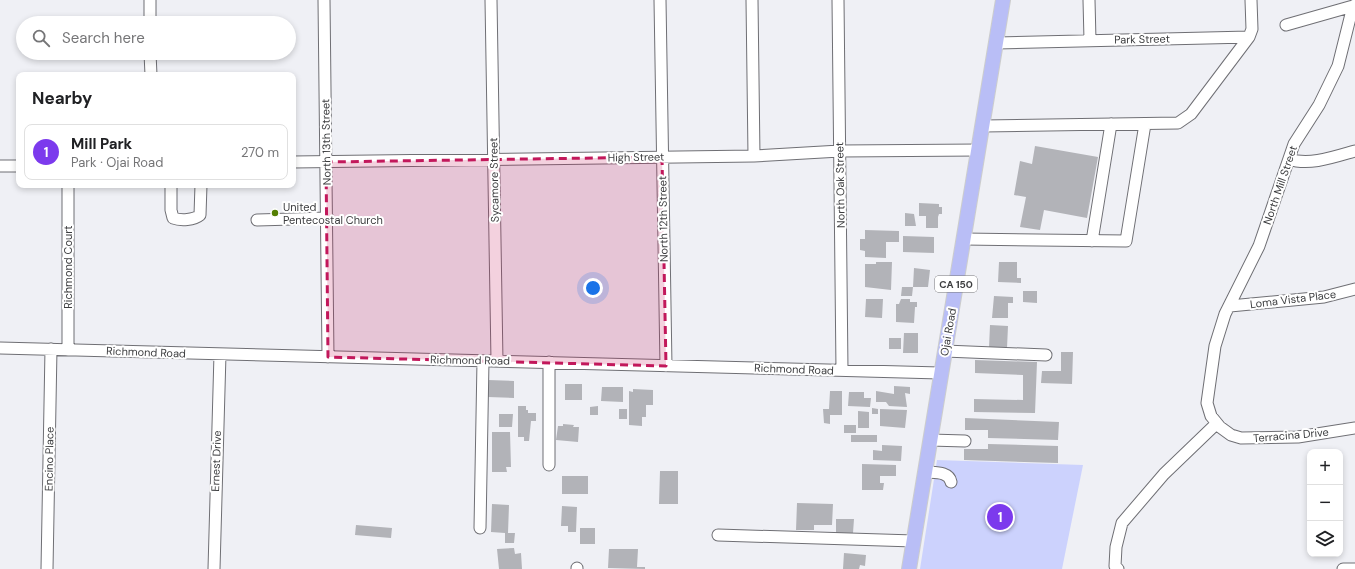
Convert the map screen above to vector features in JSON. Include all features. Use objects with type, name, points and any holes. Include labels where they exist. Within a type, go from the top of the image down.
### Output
[{"type":"main road","name":"Ojai Road","points":[[909,569],[940,373],[964,239],[1003,0]]},
{"type":"street","points":[[150,0],[150,16]]},
{"type":"street","name":"North 13th Street","points":[[324,0],[328,218],[328,356]]},
{"type":"street","name":"Sycamore Street","points":[[492,0],[497,361]]},
{"type":"street","name":"North 12th Street","points":[[660,0],[666,366]]},
{"type":"street","points":[[752,0],[754,156]]},
{"type":"street","name":"North Oak Street","points":[[838,0],[842,370]]},
{"type":"street","points":[[1089,0],[1090,40]]},
{"type":"street","points":[[983,126],[1178,123],[1191,114],[1249,37],[1252,29],[1251,0]]},
{"type":"street","points":[[1286,25],[1354,5]]},
{"type":"street","name":"North Mill Street","points":[[1216,424],[1211,416],[1207,403],[1215,346],[1230,306],[1259,246],[1294,144],[1322,99],[1338,66],[1354,5]]},
{"type":"street","name":"Park Street","points":[[997,43],[1249,37]]},
{"type":"street","points":[[150,60],[150,72]]},
{"type":"street","points":[[1092,241],[1111,124]]},
{"type":"street","points":[[964,239],[1126,241],[1145,124]]},
{"type":"street","name":"High Street","points":[[296,162],[754,156],[840,151],[979,150]]},
{"type":"street","points":[[1289,159],[1298,162],[1320,160],[1355,151]]},
{"type":"street","points":[[0,166],[16,166]]},
{"type":"street","name":"Richmond Court","points":[[68,188],[68,350]]},
{"type":"street","points":[[171,188],[171,210],[173,218],[177,220],[196,219],[200,216],[201,188]]},
{"type":"street","points":[[257,220],[328,218]]},
{"type":"street","name":"Loma Vista Place","points":[[1230,306],[1324,297],[1355,289]]},
{"type":"street","name":"Richmond Road","points":[[0,348],[940,373]]},
{"type":"street","name":"Encino Place","points":[[47,569],[51,349]]},
{"type":"street","points":[[945,350],[1046,355]]},
{"type":"street","name":"Ernest Drive","points":[[214,569],[220,354]]},
{"type":"street","points":[[480,528],[483,361]]},
{"type":"street","points":[[549,362],[549,465]]},
{"type":"street","points":[[1118,569],[1115,566],[1116,547],[1122,523],[1164,474],[1216,424]]},
{"type":"street","name":"Terracina Drive","points":[[1216,424],[1231,435],[1246,439],[1298,437],[1355,428]]},
{"type":"street","points":[[930,440],[965,441]]},
{"type":"street","points":[[925,472],[944,474],[948,476],[951,482]]},
{"type":"street","points":[[718,535],[914,541]]},
{"type":"street","points":[[1343,569],[1355,569]]},
{"type":"highlighted area","points":[[662,157],[666,366],[328,357],[326,162]]},
{"type":"shaded area","points":[[937,460],[1083,465],[1062,569],[920,569]]},
{"type":"building","points":[[1035,146],[1098,157],[1087,218],[1044,210],[1040,230],[1020,227],[1026,197],[1014,195],[1020,161],[1032,164]]},
{"type":"building","points":[[919,203],[939,204],[939,207],[942,207],[942,214],[939,214],[938,217],[938,228],[926,228],[926,216],[919,216]]},
{"type":"building","points":[[905,213],[914,214],[916,226],[905,226]]},
{"type":"building","points":[[865,230],[899,231],[899,242],[886,242],[886,258],[865,257],[865,251],[860,250],[860,239],[865,239]]},
{"type":"building","points":[[903,236],[934,237],[934,253],[903,252]]},
{"type":"building","points":[[876,262],[892,262],[891,290],[865,287],[865,264],[876,264]]},
{"type":"building","points":[[999,262],[1017,262],[1017,278],[1021,278],[1021,283],[998,282]]},
{"type":"building","points":[[914,268],[930,270],[928,287],[913,287]]},
{"type":"building","points":[[902,287],[913,287],[912,296],[901,296]]},
{"type":"building","points":[[1023,291],[1037,291],[1037,303],[1023,302]]},
{"type":"building","points":[[994,296],[1013,297],[1013,303],[1008,303],[1008,318],[992,318]]},
{"type":"building","points":[[866,299],[883,299],[882,318],[865,317]]},
{"type":"building","points":[[901,299],[910,299],[910,302],[917,302],[917,307],[915,307],[914,323],[896,322],[896,304],[899,304]]},
{"type":"building","points":[[990,325],[1008,326],[1007,348],[989,348]]},
{"type":"building","points":[[904,333],[918,333],[918,353],[903,353]]},
{"type":"building","points":[[889,338],[901,338],[901,349],[889,349]]},
{"type":"building","points":[[1061,352],[1073,352],[1072,384],[1041,383],[1042,371],[1061,371]]},
{"type":"building","points":[[975,360],[1037,362],[1035,413],[974,412],[974,399],[1023,400],[1023,375],[975,373]]},
{"type":"building","points":[[488,380],[514,381],[514,398],[488,397]]},
{"type":"building","points":[[565,384],[582,384],[582,400],[565,400]]},
{"type":"building","points":[[894,386],[910,387],[910,394],[905,393],[907,407],[889,406],[886,402],[876,402],[876,391],[894,394]]},
{"type":"building","points":[[602,387],[623,387],[623,402],[601,401]]},
{"type":"building","points":[[633,389],[653,390],[653,405],[646,405],[646,417],[642,417],[642,426],[629,425],[629,391],[633,392]]},
{"type":"building","points":[[830,391],[842,391],[842,415],[830,415],[830,424],[824,423],[823,409],[829,409]]},
{"type":"building","points":[[849,392],[864,392],[864,398],[871,398],[870,407],[848,406]]},
{"type":"building","points":[[518,406],[526,406],[528,413],[536,413],[536,421],[531,421],[529,441],[524,441],[524,437],[518,437]]},
{"type":"building","points":[[598,406],[598,415],[590,415],[590,407]]},
{"type":"building","points":[[872,408],[878,409],[878,414],[872,414]]},
{"type":"building","points":[[619,409],[627,409],[627,419],[619,419]]},
{"type":"building","points":[[880,409],[907,410],[905,428],[880,426]]},
{"type":"building","points":[[858,411],[869,412],[869,428],[858,428]]},
{"type":"building","points":[[499,414],[513,414],[512,427],[499,427]]},
{"type":"building","points":[[965,418],[1059,422],[1058,440],[988,438],[988,430],[965,430]]},
{"type":"building","points":[[563,424],[579,427],[578,442],[556,440],[558,426],[563,426]]},
{"type":"building","points":[[844,425],[856,425],[856,433],[844,433]]},
{"type":"building","points":[[492,432],[510,432],[511,467],[506,467],[507,472],[492,472]]},
{"type":"building","points":[[851,435],[877,435],[877,442],[851,442]]},
{"type":"building","points":[[988,444],[1058,446],[1058,463],[964,460],[964,449],[988,449]]},
{"type":"building","points":[[882,445],[902,446],[901,461],[873,460],[873,450],[882,451]]},
{"type":"building","points":[[862,464],[896,465],[896,476],[880,476],[880,483],[884,483],[883,490],[862,490]]},
{"type":"building","points":[[660,471],[678,471],[678,504],[659,504]]},
{"type":"building","points":[[562,476],[588,476],[588,494],[562,494]]},
{"type":"building","points":[[797,503],[833,504],[832,525],[814,525],[814,530],[796,530]]},
{"type":"building","points":[[492,504],[509,505],[508,533],[515,533],[514,543],[505,543],[505,533],[491,532]]},
{"type":"building","points":[[562,506],[577,507],[576,532],[568,532],[568,526],[561,526]]},
{"type":"building","points":[[836,519],[854,519],[853,533],[836,533]]},
{"type":"building","points":[[356,525],[392,528],[391,538],[355,535]]},
{"type":"building","points":[[580,528],[595,528],[595,544],[580,544]]},
{"type":"building","points":[[514,548],[515,554],[521,553],[522,569],[499,569],[497,549]]},
{"type":"building","points":[[609,549],[638,549],[637,567],[645,567],[645,569],[608,568]]},
{"type":"building","points":[[844,553],[866,555],[865,566],[860,565],[859,569],[843,569]]},
{"type":"place","name":"United Pentecostal Church","points":[[275,213]]},
{"type":"place","name":"Mill Park","points":[[1000,517]]}]
